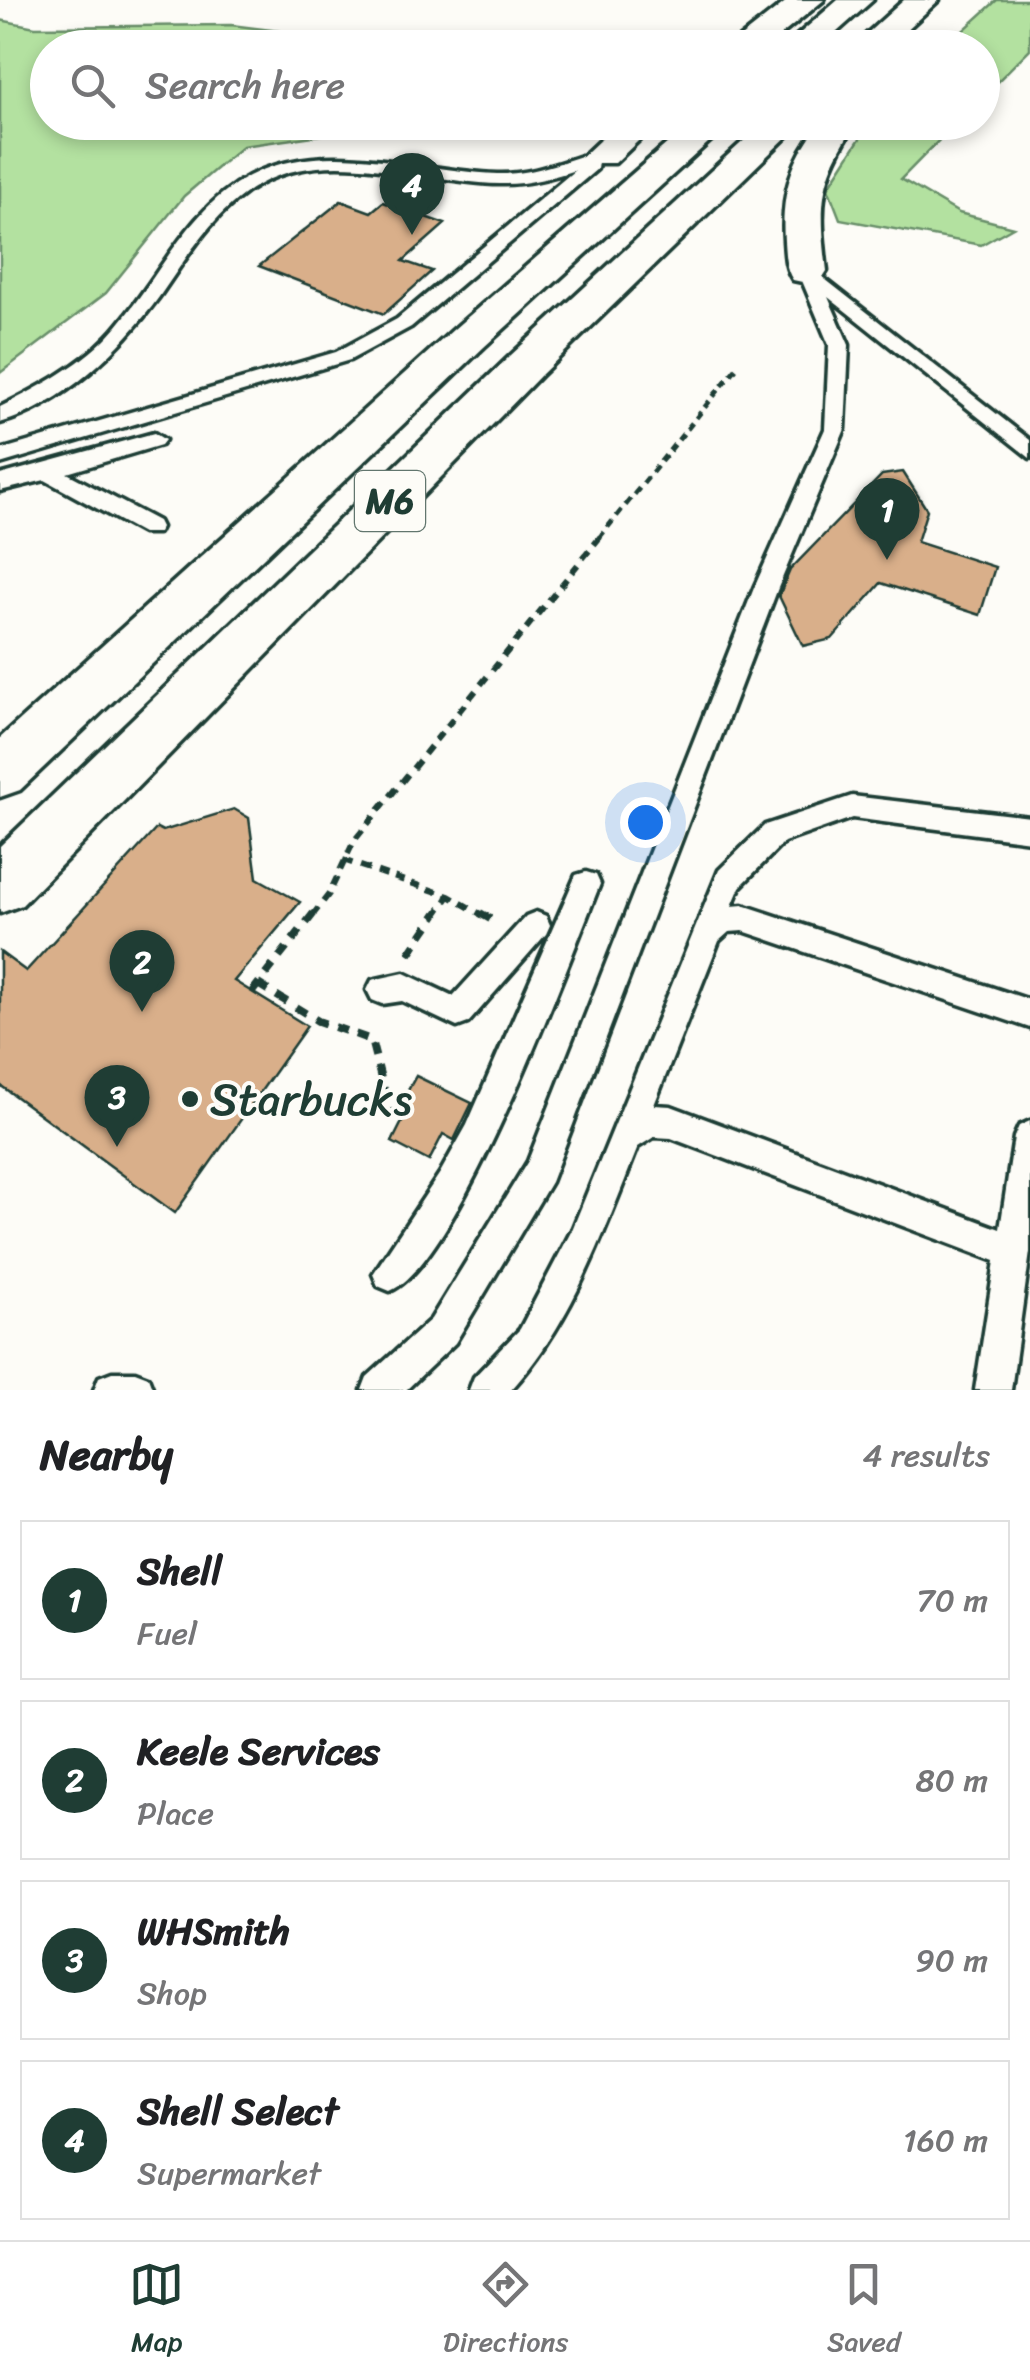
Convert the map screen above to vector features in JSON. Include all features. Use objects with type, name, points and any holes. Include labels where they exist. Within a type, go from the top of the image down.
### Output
[{"type":"highway","points":[[767,30],[808,0]]},
{"type":"highway","points":[[821,30],[857,0]]},
{"type":"highway","points":[[888,30],[923,0]]},
{"type":"highway","points":[[926,30],[954,0]]},
{"type":"highway","points":[[602,156],[620,140]]},
{"type":"highway","name":"M6","points":[[0,773],[468,338],[694,140]]},
{"type":"highway","name":"M6","points":[[0,886],[525,366],[766,140]]},
{"type":"highway","points":[[807,271],[800,203],[811,157],[825,140]]},
{"type":"lane","points":[[0,416],[46,391],[112,342],[233,191],[280,170],[331,161],[501,179],[552,172],[602,156]]},
{"type":"lane","points":[[0,457],[342,356],[404,323],[602,156]]},
{"type":"lane","points":[[807,271],[1030,451]]},
{"type":"lane","points":[[380,1390],[443,1331],[540,1172],[766,588],[835,429],[839,346],[807,271]]},
{"type":"lane","points":[[0,483],[154,440]]},
{"type":"lane","points":[[47,472],[150,527]]},
{"type":"lane","points":[[487,1390],[532,1341],[584,1241],[729,878],[775,833],[852,807],[1030,828]]},
{"type":"lane","points":[[390,1274],[421,1237],[452,1188],[586,884]]},
{"type":"lane","points":[[707,933],[722,919],[743,918],[1030,1014]]},
{"type":"lane","points":[[382,990],[404,988],[457,1013],[536,925]]},
{"type":"lane","points":[[626,1136],[650,1122],[670,1122],[1013,1251]]},
{"type":"lane","points":[[993,1390],[1030,1137]]},
{"type":"lane","points":[[112,1390],[135,1390]]},
{"type":"path","points":[[390,1113],[371,1040],[318,1021],[255,988],[329,894],[343,860],[738,366]]},
{"type":"path","points":[[343,860],[449,896],[498,924],[488,939]]},
{"type":"path","points":[[424,965],[408,956],[449,896]]},
{"type":"green space","points":[[997,0],[1030,0],[1030,49],[1000,79],[1000,30],[964,30]]},
{"type":"green space","points":[[0,20],[35,27],[231,25],[271,30],[30,30],[30,140],[285,140],[243,146],[184,196],[106,293],[0,373]]},
{"type":"green space","points":[[859,140],[939,140],[901,179],[959,213],[1013,227],[981,245],[840,219],[828,188]]},
{"type":"building","points":[[341,201],[371,212],[383,202],[445,224],[403,261],[432,271],[384,314],[259,266]]},
{"type":"building","points":[[903,472],[927,510],[917,542],[995,567],[980,615],[881,583],[832,639],[803,646],[779,596],[790,570],[882,475]]},
{"type":"building","points":[[234,809],[249,818],[257,878],[300,902],[234,981],[307,1026],[175,1213],[0,1085],[0,952],[26,971],[157,828],[163,831]]},
{"type":"building","points":[[416,1076],[472,1103],[454,1140],[443,1134],[429,1161],[392,1142],[404,1118],[395,1114]]},
{"type":"place","name":"Shell Select","points":[[412,235]]},
{"type":"place","name":"Shell","points":[[887,560]]},
{"type":"place","name":"Keele Services","points":[[142,1012]]},
{"type":"place","name":"Starbucks","points":[[190,1099]]},
{"type":"place","name":"WHSmith","points":[[117,1147]]}]
